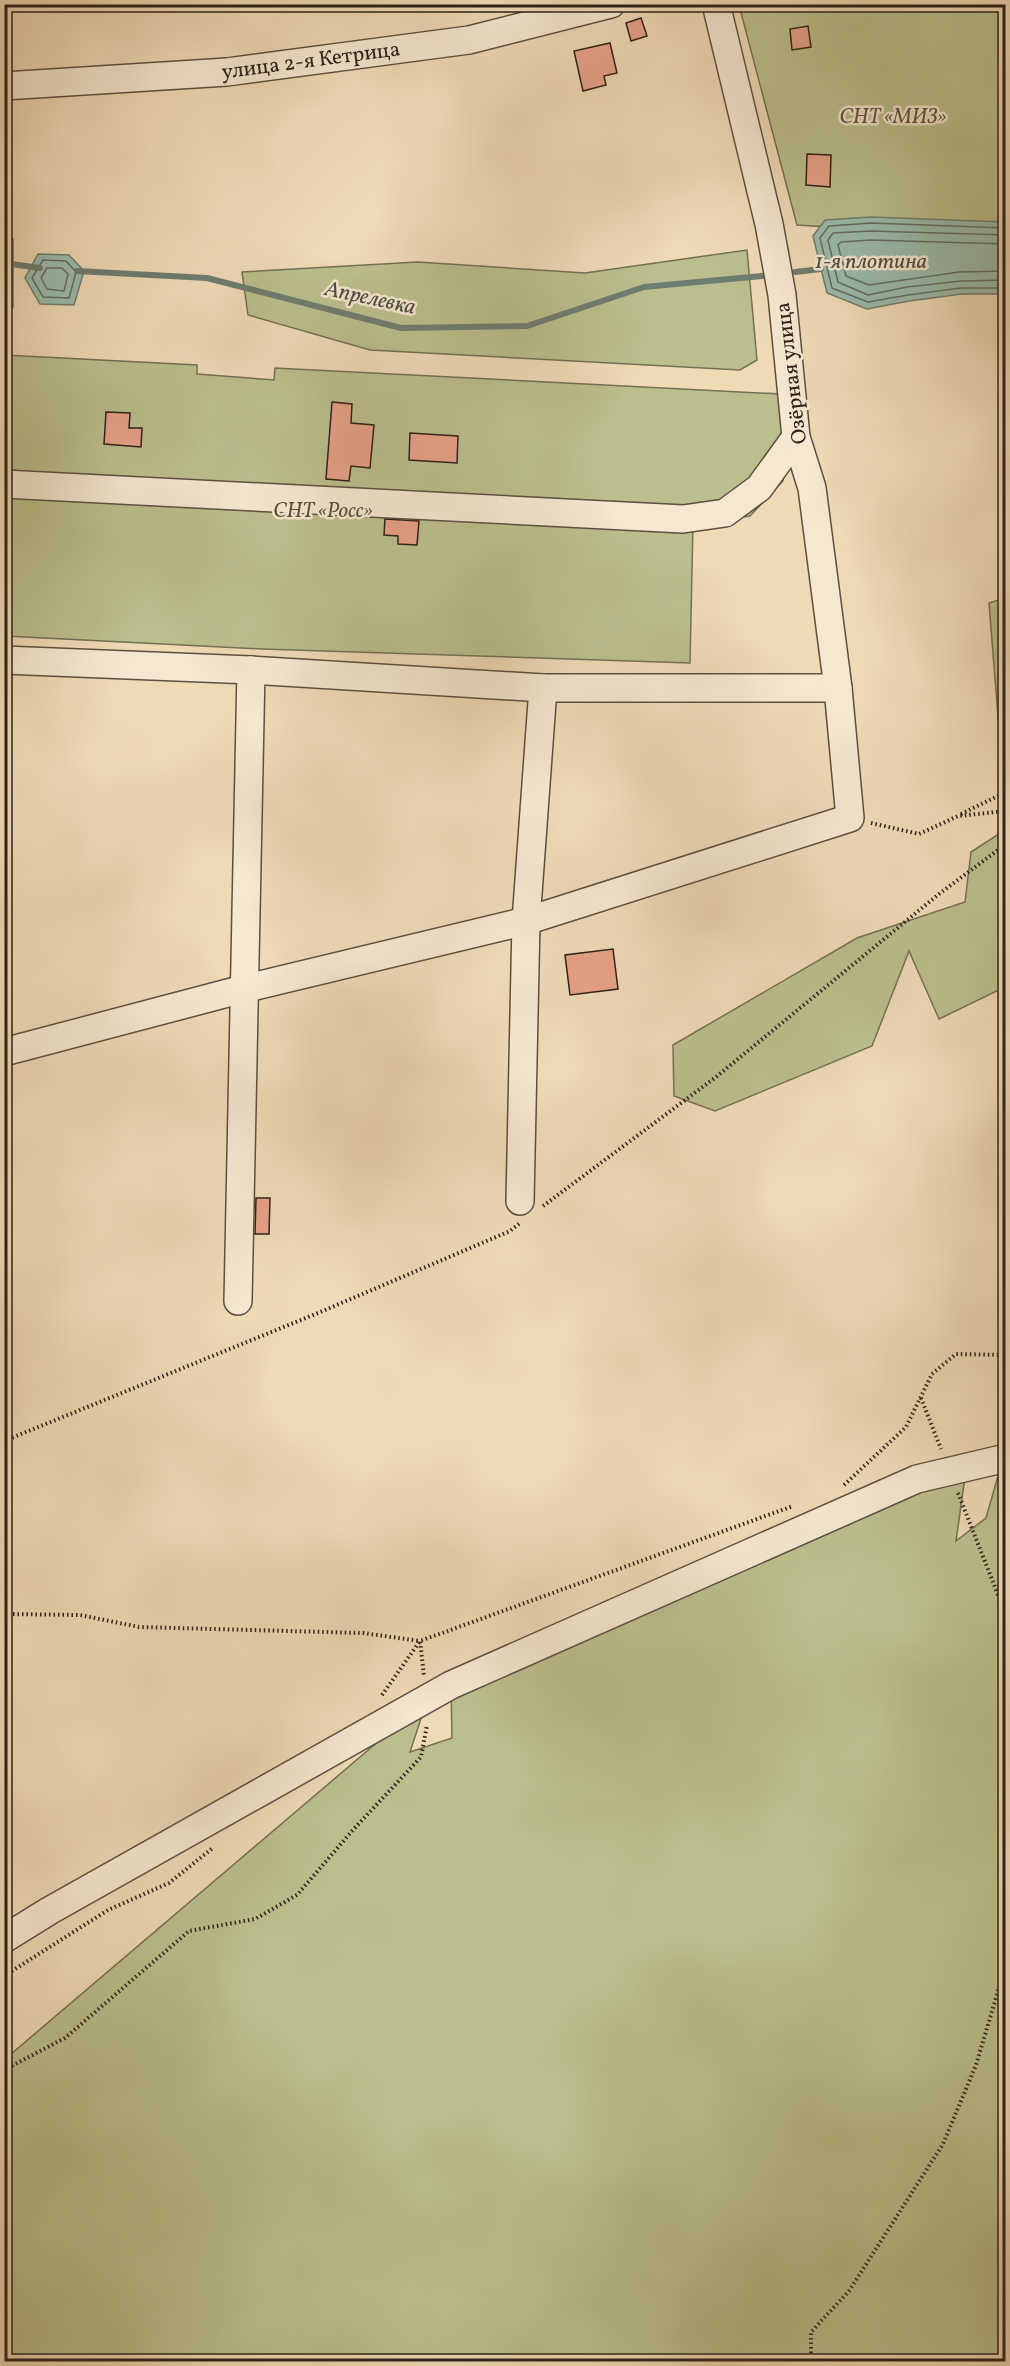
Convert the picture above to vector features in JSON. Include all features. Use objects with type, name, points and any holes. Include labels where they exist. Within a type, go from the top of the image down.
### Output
[{"type":"street","name":"улица 2-я Кетрица","points":[[4,86],[250,69],[469,40],[611,4]]},
{"type":"street","name":"Озёрная улица","points":[[716,4],[769,224],[782,295],[796,436],[812,488],[838,688],[850,818]]},
{"type":"street","points":[[4,484],[683,519],[724,513],[759,488],[796,436]]},
{"type":"street","points":[[4,660],[251,670],[543,688],[838,688]]},
{"type":"street","points":[[238,1301],[251,670]]},
{"type":"street","points":[[520,1201],[526,921],[543,688]]},
{"type":"street","points":[[4,1052],[243,988],[526,921],[850,818]]},
{"type":"street","points":[[4,1940],[49,1911],[451,1685],[917,1479],[1005,1458]]},
{"type":"path","points":[[850,818],[919,834],[1005,792]]},
{"type":"path","points":[[958,816],[1005,811]]},
{"type":"path","points":[[921,1396],[1005,1615]]},
{"type":"path","points":[[4,1614],[80,1615],[139,1627],[363,1633],[420,1641],[428,1717],[421,1757],[297,1894],[255,1919],[189,1931],[65,2038],[4,2070]]},
{"type":"path","points":[[4,1977],[108,1910],[169,1883]]},
{"type":"path","points":[[811,2361],[811,2332],[849,2291],[943,2144],[976,2065],[1001,1981],[1005,1951]]},
{"type":"green space","name":"СНТ «МИЗ»","points":[[739,5],[1005,5],[1005,238],[797,225]]},
{"type":"green space","points":[[5,238],[13,239],[13,307],[5,309]]},
{"type":"green space","points":[[747,250],[757,360],[740,370],[370,350],[248,315],[242,272],[418,262],[585,273]]},
{"type":"green space","name":"СНТ «Росс»","points":[[4,355],[197,365],[197,374],[274,380],[275,368],[800,395],[783,481],[750,516],[693,524],[690,663],[262,649],[5,636]]},
{"type":"green space","points":[[1006,598],[1005,780],[1003,779],[989,603]]},
{"type":"green space","points":[[1005,830],[1005,987],[939,1019],[909,951],[872,1046],[715,1111],[674,1096],[673,1045],[857,938],[965,902],[971,852]]},
{"type":"green space","points":[[1005,1461],[1005,2361],[5,2361],[4,2060],[427,1700],[410,1752],[452,1738],[451,1685],[966,1470],[956,1541],[986,1518],[1002,1462]]},
{"type":"water","name":"1-я плотина","points":[[871,217],[1005,222],[1005,294],[962,294],[867,309],[827,293],[813,236],[825,220]]},
{"type":"water","points":[[38,254],[69,255],[84,271],[74,305],[40,304],[25,278]]},
{"type":"building","points":[[641,18],[647,36],[631,41],[626,23]]},
{"type":"building","points":[[808,26],[811,47],[792,50],[790,29]]},
{"type":"building","points":[[610,43],[617,73],[604,76],[606,85],[583,91],[574,51]]},
{"type":"building","points":[[807,154],[831,155],[830,187],[806,185]]},
{"type":"building","points":[[332,402],[352,404],[351,423],[374,425],[370,468],[351,466],[349,481],[326,479]]},
{"type":"building","points":[[106,412],[130,413],[129,428],[142,428],[141,447],[104,444]]},
{"type":"building","points":[[410,433],[458,436],[457,463],[409,460]]},
{"type":"building","points":[[385,519],[419,521],[417,545],[398,544],[398,536],[384,535]]},
{"type":"building","points":[[613,949],[618,989],[570,995],[565,955]]},
{"type":"building","points":[[256,1198],[270,1198],[269,1234],[255,1234]]},
{"type":"waterway","name":"Апрелевка","points":[[4,263],[40,268]]},
{"type":"waterway","points":[[795,272],[821,269]]},
{"type":"waterway","name":"Апрелевка","points":[[77,271],[207,278],[401,328],[527,326],[644,287],[762,276]]}]
